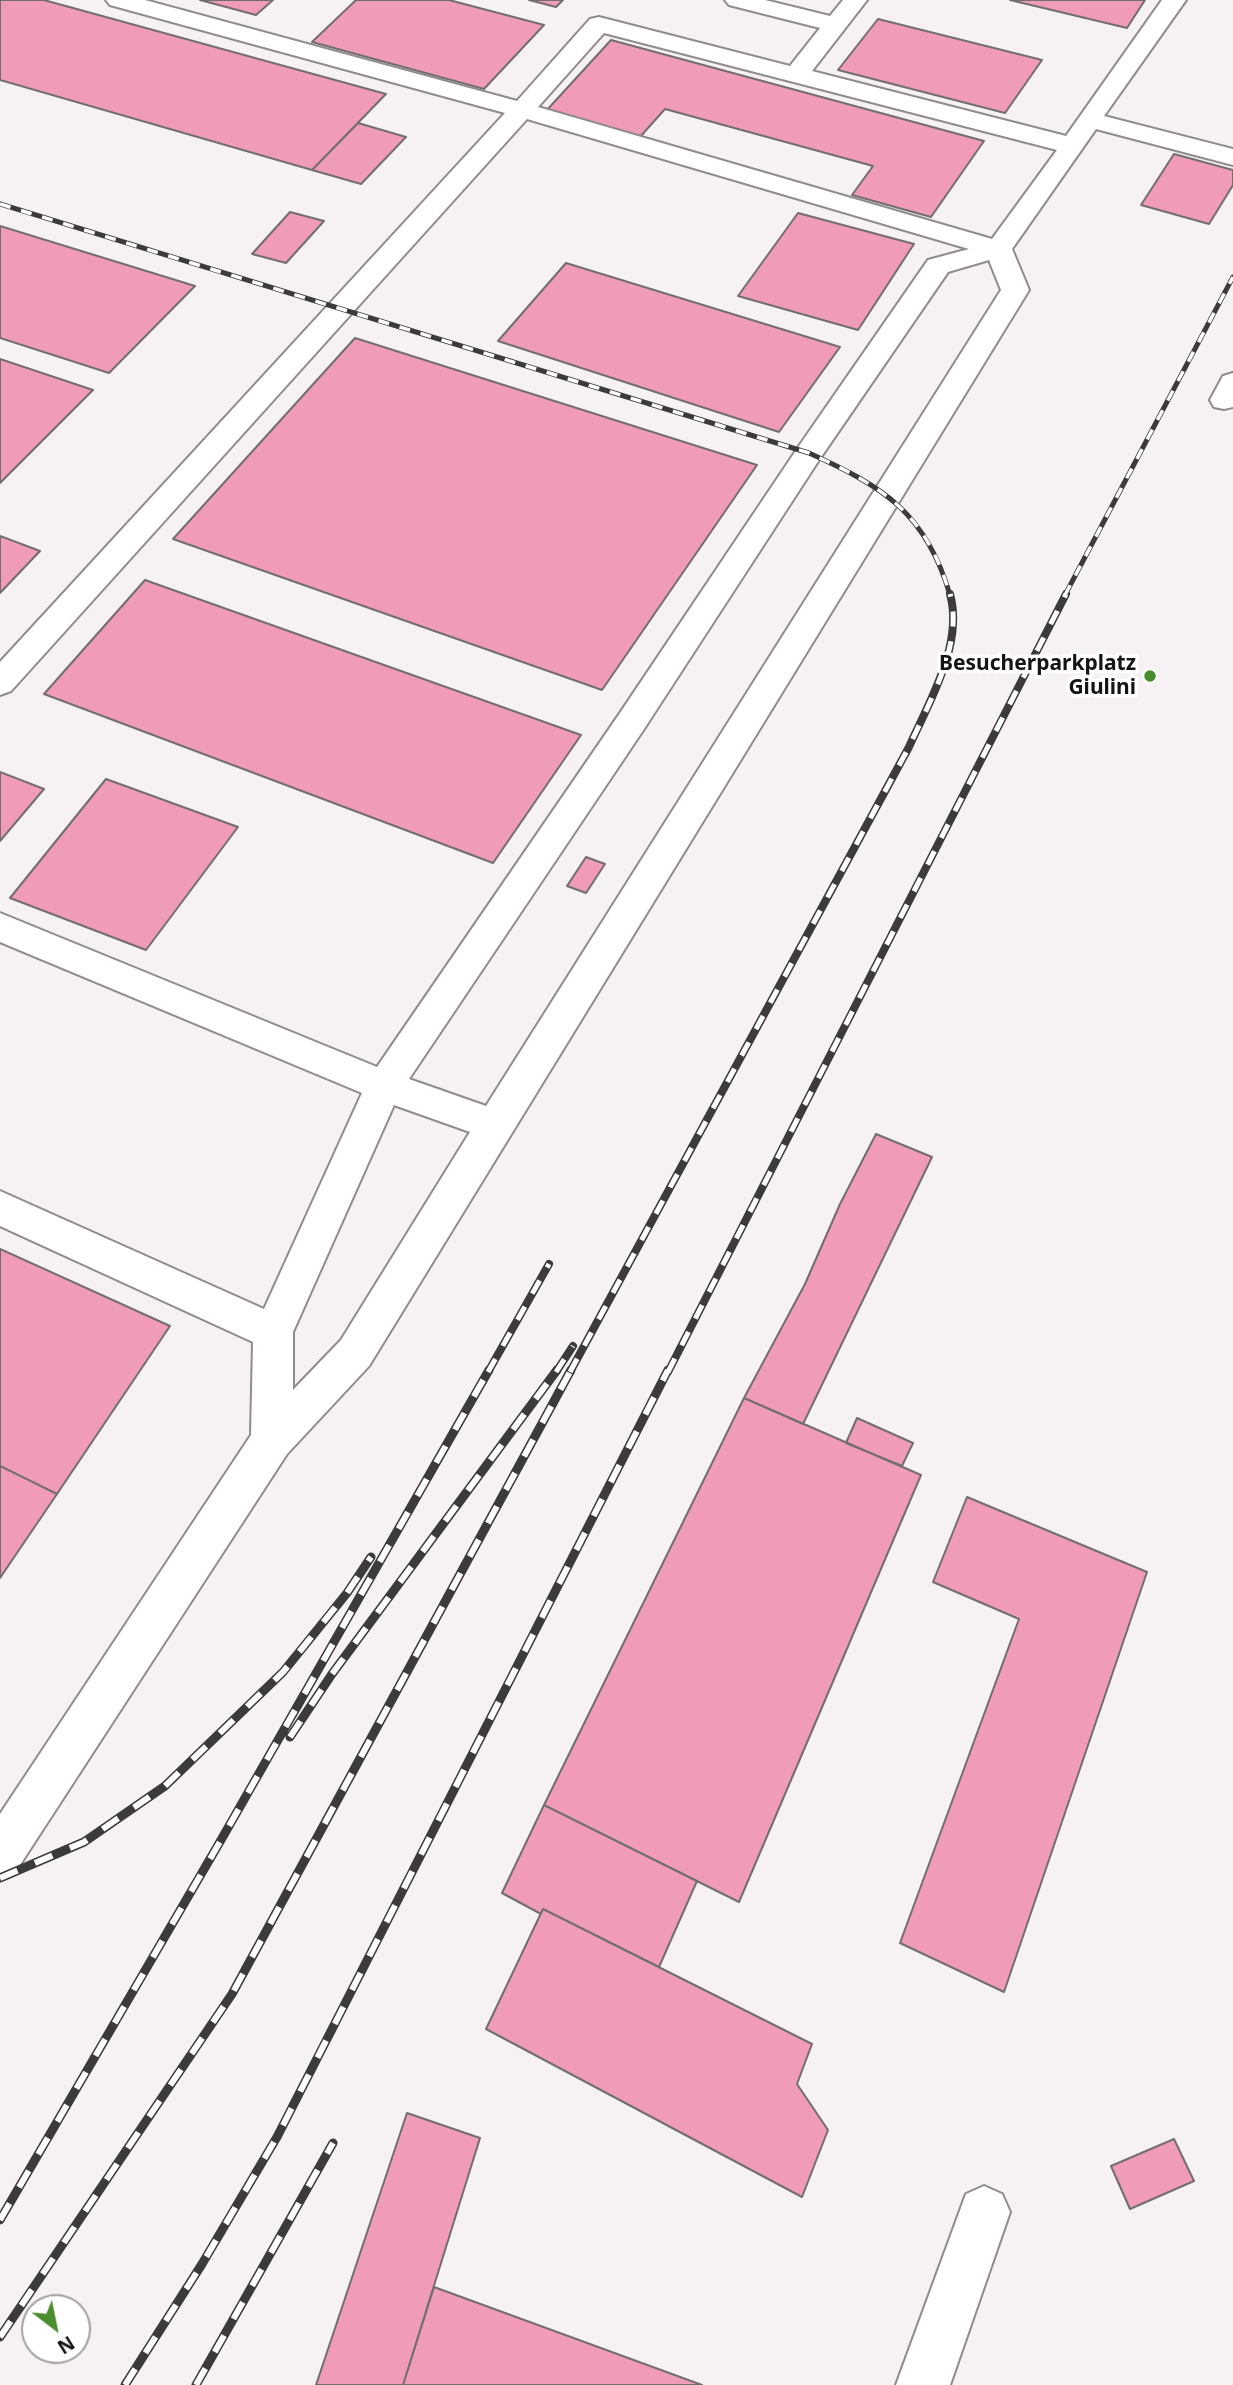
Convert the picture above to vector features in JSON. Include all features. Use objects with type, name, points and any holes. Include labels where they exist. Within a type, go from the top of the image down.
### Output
[{"type":"street","points":[[118,0],[522,110],[998,249]]},
{"type":"street","points":[[737,0],[835,25]]},
{"type":"street","points":[[796,75],[855,0]]},
{"type":"street","points":[[272,1440],[274,1332],[384,1086],[632,722],[809,453],[938,266],[998,249],[1174,0]]},
{"type":"street","points":[[0,683],[607,16],[796,75],[1081,133],[1233,157]]},
{"type":"street","points":[[0,1855],[272,1440],[355,1353],[1015,290],[998,249]]},
{"type":"street","points":[[0,927],[384,1086],[495,1125]]},
{"type":"street","points":[[0,1208],[274,1332]]},
{"type":"street","points":[[923,2385],[984,2212]]},
{"type":"building","points":[[0,0],[44,0],[386,94],[312,170],[0,80]]},
{"type":"building","points":[[200,0],[273,0],[256,15]]},
{"type":"building","points":[[356,0],[449,0],[544,25],[484,89],[312,42]]},
{"type":"building","points":[[529,0],[563,0],[556,7]]},
{"type":"building","points":[[1010,0],[1145,0],[1127,28]]},
{"type":"building","points":[[878,19],[1042,60],[1005,113],[838,70]]},
{"type":"building","points":[[611,40],[984,141],[931,217],[852,195],[873,166],[665,109],[640,137],[546,111]]},
{"type":"building","points":[[358,123],[406,137],[361,184],[312,170]]},
{"type":"building","points":[[1174,154],[1233,170],[1233,185],[1209,224],[1141,205]]},
{"type":"building","points":[[290,212],[324,221],[286,263],[252,254]]},
{"type":"building","points":[[798,213],[914,244],[858,330],[738,296]]},
{"type":"building","points":[[0,226],[195,286],[109,373],[0,338]]},
{"type":"building","points":[[566,263],[840,347],[779,432],[498,341]]},
{"type":"building","points":[[355,338],[757,465],[602,690],[173,539]]},
{"type":"building","points":[[0,359],[93,390],[0,483]]},
{"type":"building","points":[[0,536],[40,551],[0,593]]},
{"type":"building","points":[[145,580],[581,735],[493,863],[44,694]]},
{"type":"building","points":[[0,772],[44,789],[0,841]]},
{"type":"building","points":[[106,779],[238,827],[146,950],[10,898]]},
{"type":"building","points":[[586,857],[605,864],[586,893],[567,886]]},
{"type":"building","points":[[876,1134],[932,1157],[803,1424],[744,1398],[805,1284],[840,1204]]},
{"type":"building","points":[[0,1249],[170,1326],[57,1494],[0,1466]]},
{"type":"building","points":[[744,1398],[921,1475],[739,1902],[544,1805]]},
{"type":"building","points":[[857,1418],[913,1443],[902,1466],[846,1443]]},
{"type":"building","points":[[0,1466],[57,1494],[0,1578]]},
{"type":"building","points":[[967,1497],[1147,1572],[1004,1992],[900,1943],[1019,1619],[933,1582]]},
{"type":"building","points":[[544,1805],[697,1881],[659,1967],[543,1909],[541,1914],[502,1893]]},
{"type":"building","points":[[543,1909],[812,2044],[797,2084],[828,2130],[802,2197],[486,2029]]},
{"type":"building","points":[[407,2113],[480,2138],[403,2385],[316,2385]]},
{"type":"building","points":[[1174,2139],[1194,2181],[1130,2209],[1111,2166]]},
{"type":"building","points":[[434,2287],[702,2385],[403,2385]]},
{"type":"railway","points":[[0,204],[809,453],[859,478],[899,506],[915,523],[928,543],[950,595]]},
{"type":"railway","points":[[1065,595],[1233,277]]},
{"type":"railway","points":[[570,1372],[909,747],[948,653],[953,613],[950,594]]},
{"type":"railway","points":[[668,1372],[1066,594]]},
{"type":"railway","points":[[488,1372],[549,1264]]},
{"type":"railway","points":[[556,1372],[573,1346]]},
{"type":"railway","points":[[0,2220],[489,1370]]},
{"type":"railway","points":[[290,1737],[332,1674],[557,1370]]},
{"type":"railway","points":[[0,2337],[232,1994],[571,1370]]},
{"type":"railway","points":[[125,2385],[202,2264],[277,2137],[668,1370]]},
{"type":"railway","points":[[0,1878],[84,1842],[165,1786],[283,1672],[347,1593],[371,1557]]},
{"type":"railway","points":[[196,2385],[333,2143]]},
{"type":"place","name":"Besucherparkplatz Giulini","points":[[1150,676]]}]
